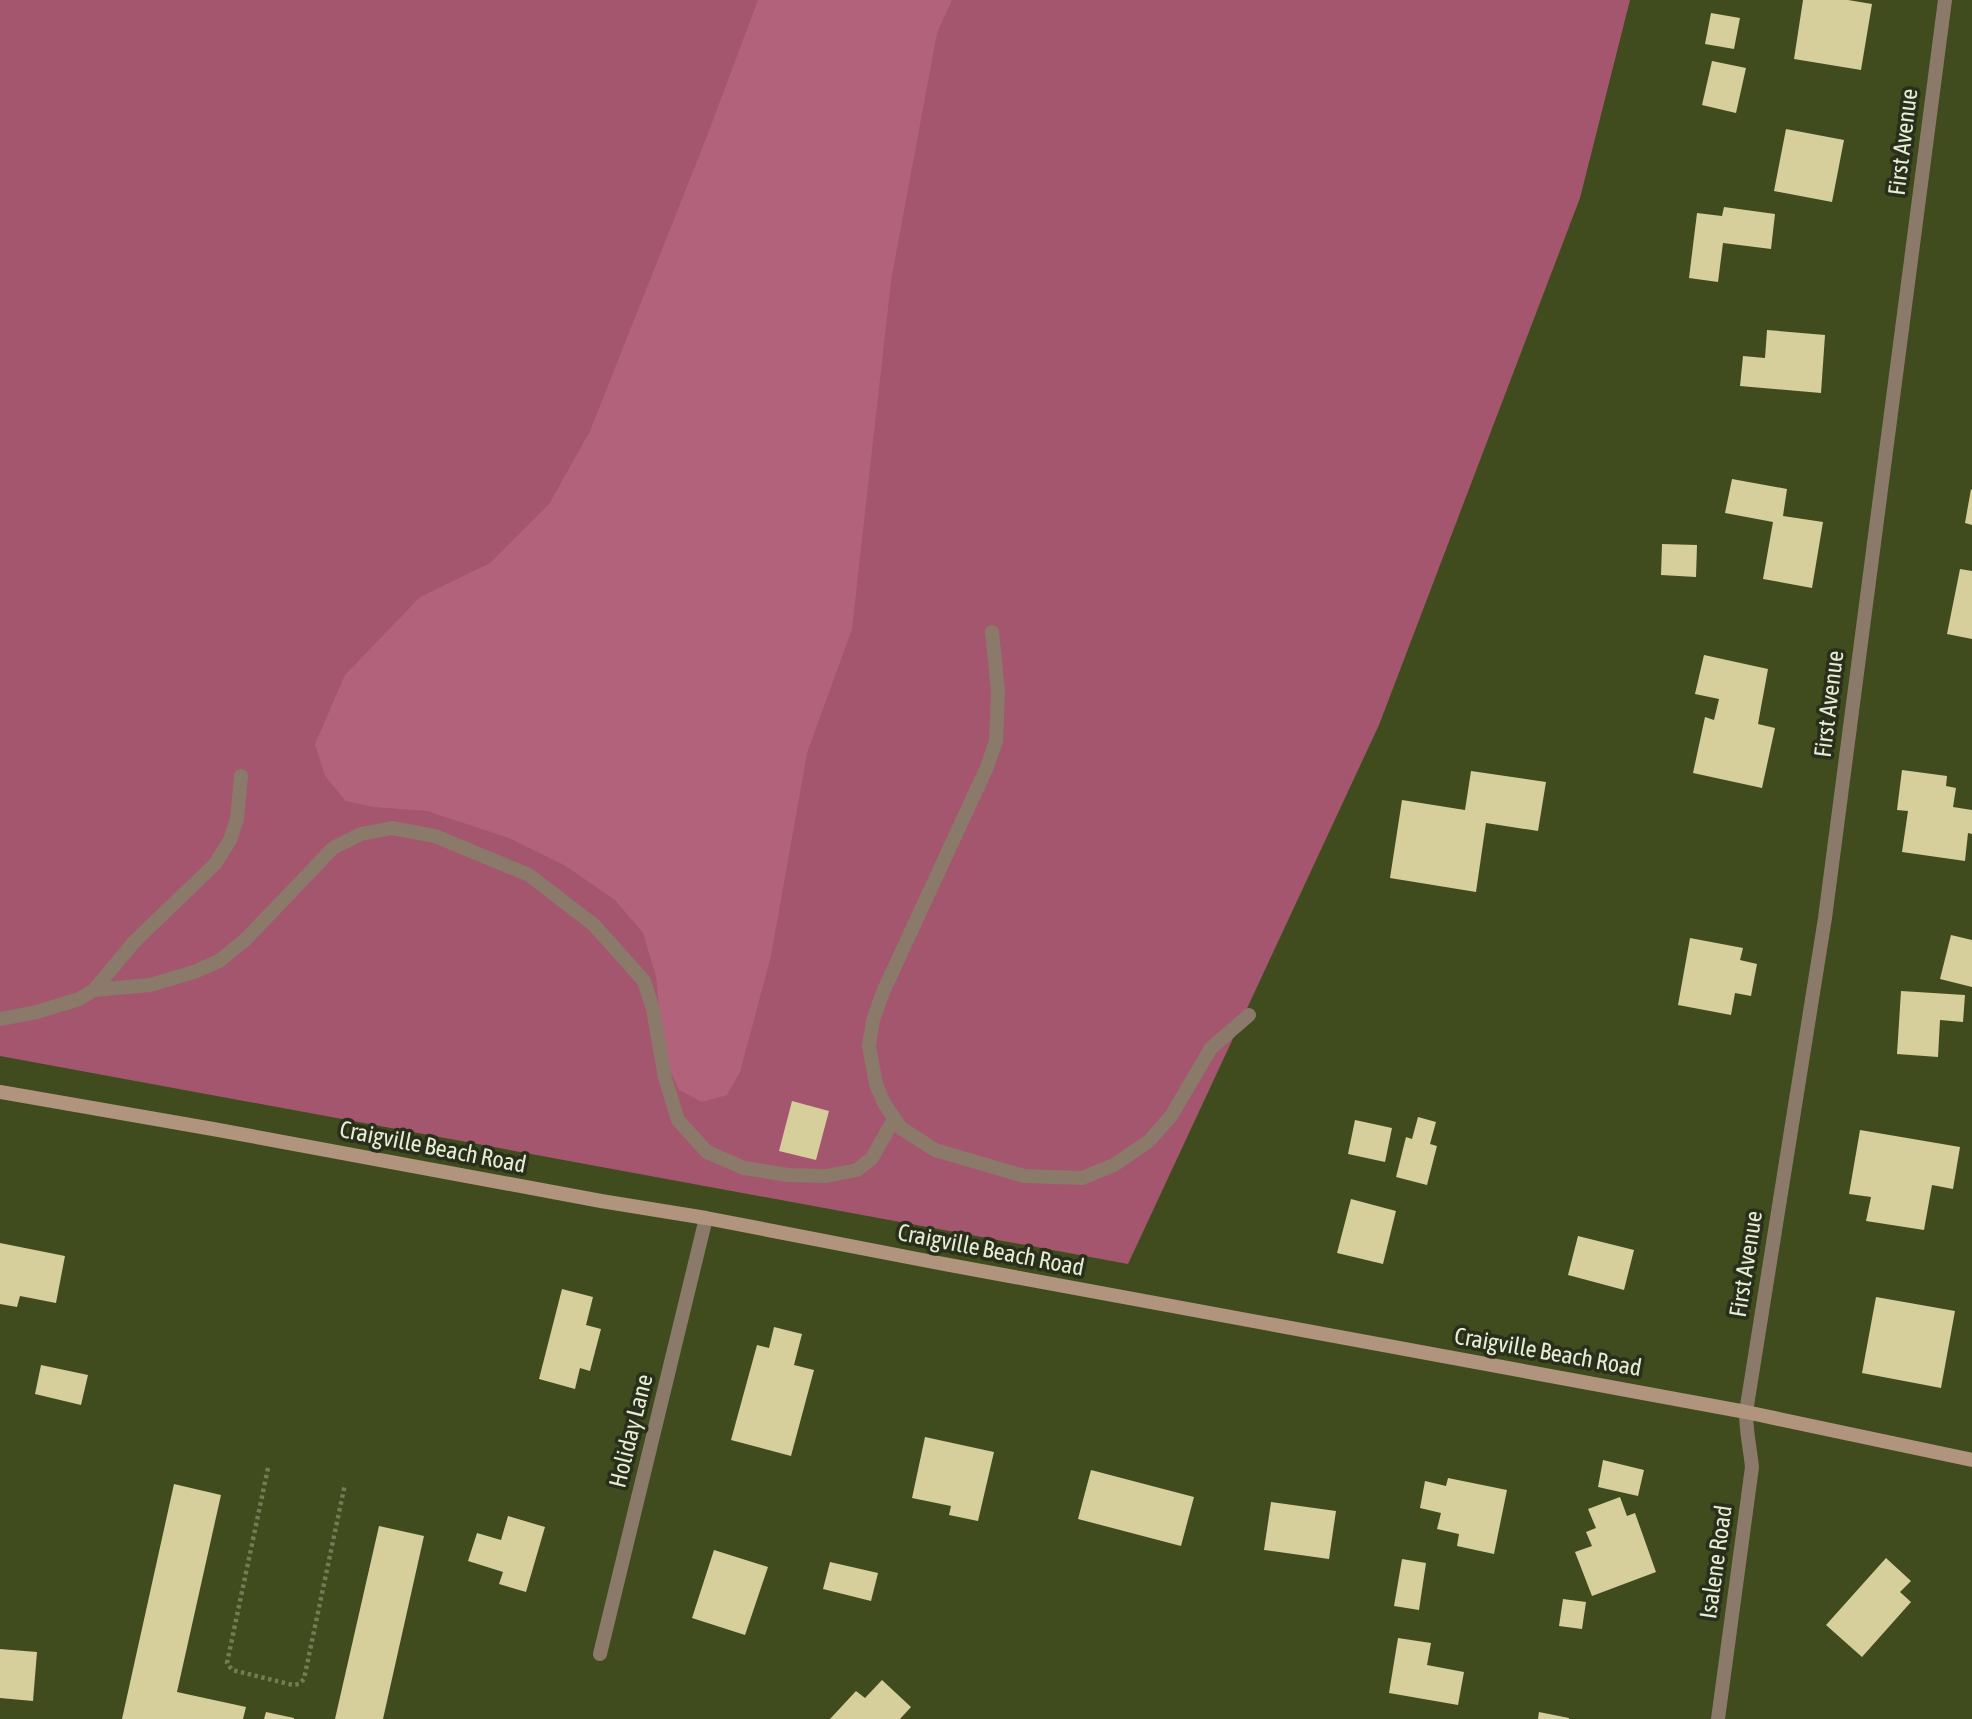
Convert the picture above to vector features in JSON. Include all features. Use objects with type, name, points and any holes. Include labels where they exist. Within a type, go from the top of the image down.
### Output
[{"type":"main road","name":"Craigville Beach Road","points":[[0,1092],[706,1218],[1746,1412],[1972,1460]]},
{"type":"street","name":"First Avenue","points":[[1746,1412],[1825,918],[1945,0]]},
{"type":"street","points":[[992,632],[998,691],[996,741],[883,992],[873,1020],[869,1046],[872,1066],[876,1084],[894,1119],[901,1128],[935,1150],[1024,1176],[1082,1178],[1114,1165],[1149,1141],[1171,1116],[1211,1048],[1249,1014]]},
{"type":"street","points":[[0,1019],[37,1012],[79,999],[94,990],[134,942],[215,864],[230,840],[237,819],[241,776]]},
{"type":"street","points":[[94,990],[150,985],[194,972],[219,961],[245,940],[333,848],[361,834],[391,828],[435,836],[530,875],[594,925],[644,981],[678,1120],[707,1152],[744,1168],[788,1175],[826,1176],[857,1170],[872,1158],[894,1119]]},
{"type":"street","name":"Holiday Lane","points":[[600,1654],[706,1218]]},
{"type":"street","name":"Isalene Road","points":[[1718,1719],[1752,1467],[1746,1432],[1746,1412]]},
{"type":"path","points":[[268,1468],[227,1663],[232,1670],[293,1685],[304,1679],[345,1484]]},
{"type":"shaded area","points":[[0,0],[1630,0],[1580,198],[1379,725],[1128,1264],[0,1056]]},
{"type":"shaded area","points":[[758,0],[952,0],[937,33],[891,281],[852,629],[807,753],[771,956],[740,1072],[727,1095],[702,1102],[679,1090],[664,1058],[656,976],[643,933],[615,900],[564,865],[509,838],[427,811],[373,807],[346,801],[325,776],[315,744],[345,675],[420,597],[490,563],[549,504],[590,431]]},
{"type":"building","points":[[1803,0],[1848,0],[1872,4],[1861,70],[1794,59]]},
{"type":"building","points":[[1711,13],[1740,18],[1734,49],[1705,44]]},
{"type":"building","points":[[1712,61],[1746,68],[1736,113],[1702,105]]},
{"type":"building","points":[[1786,129],[1844,140],[1832,202],[1774,191]]},
{"type":"building","points":[[1724,207],[1775,214],[1771,249],[1723,243],[1718,282],[1689,278],[1697,213],[1722,216]]},
{"type":"building","points":[[1767,330],[1825,335],[1821,393],[1740,386],[1743,356],[1765,358]]},
{"type":"building","points":[[1732,479],[1787,489],[1783,516],[1823,522],[1812,588],[1763,579],[1773,522],[1725,513]]},
{"type":"building","points":[[1972,490],[1972,525],[1965,523]]},
{"type":"building","points":[[1662,544],[1697,545],[1696,577],[1661,575]]},
{"type":"building","points":[[1960,569],[1972,571],[1972,639],[1947,634]]},
{"type":"building","points":[[1704,655],[1768,669],[1758,724],[1775,728],[1762,788],[1693,773],[1705,717],[1714,720],[1719,699],[1695,694]]},
{"type":"building","points":[[1902,770],[1947,776],[1946,786],[1956,788],[1953,807],[1972,810],[1972,834],[1968,833],[1965,861],[1902,852],[1908,811],[1897,810]]},
{"type":"building","points":[[1471,771],[1546,782],[1538,831],[1486,823],[1476,892],[1390,878],[1402,800],[1465,810]]},
{"type":"building","points":[[1951,935],[1972,940],[1972,987],[1940,979]]},
{"type":"building","points":[[1690,938],[1743,948],[1740,960],[1757,964],[1751,996],[1735,993],[1731,1015],[1678,1005]]},
{"type":"building","points":[[1901,991],[1965,995],[1963,1022],[1940,1020],[1938,1057],[1897,1054]]},
{"type":"building","points":[[792,1101],[829,1111],[816,1160],[779,1151]]},
{"type":"building","points":[[1418,1117],[1436,1122],[1430,1144],[1437,1146],[1427,1185],[1396,1177],[1406,1137],[1412,1139]]},
{"type":"building","points":[[1355,1120],[1392,1128],[1385,1162],[1348,1154]]},
{"type":"building","points":[[1860,1130],[1960,1147],[1953,1189],[1932,1185],[1924,1230],[1866,1221],[1871,1197],[1849,1194]]},
{"type":"building","points":[[1351,1199],[1396,1211],[1383,1264],[1337,1253]]},
{"type":"building","points":[[1578,1236],[1634,1250],[1624,1290],[1568,1275]]},
{"type":"building","points":[[0,1243],[65,1256],[56,1303],[20,1296],[17,1307],[0,1304]]},
{"type":"building","points":[[562,1289],[593,1297],[586,1325],[601,1329],[590,1371],[580,1368],[575,1389],[539,1379]]},
{"type":"building","points":[[1876,1297],[1955,1311],[1941,1388],[1862,1373]]},
{"type":"building","points":[[774,1327],[802,1334],[794,1365],[814,1370],[791,1456],[731,1440],[757,1345],[769,1348]]},
{"type":"building","points":[[41,1365],[88,1375],[81,1405],[35,1394]]},
{"type":"building","points":[[925,1437],[994,1452],[978,1521],[949,1515],[951,1506],[912,1498]]},
{"type":"building","points":[[1603,1460],[1644,1470],[1638,1496],[1598,1487]]},
{"type":"building","points":[[1091,1470],[1194,1497],[1181,1546],[1078,1519]]},
{"type":"building","points":[[1448,1478],[1507,1490],[1494,1554],[1457,1546],[1459,1534],[1437,1529],[1441,1513],[1420,1508],[1425,1481],[1446,1486]]},
{"type":"building","points":[[174,1484],[221,1495],[177,1692],[246,1707],[243,1719],[122,1719]]},
{"type":"building","points":[[1620,1497],[1627,1516],[1635,1513],[1656,1572],[1592,1596],[1575,1552],[1592,1546],[1586,1532],[1596,1528],[1588,1509]]},
{"type":"building","points":[[1271,1502],[1336,1511],[1329,1559],[1264,1550]]},
{"type":"building","points":[[508,1516],[545,1527],[526,1592],[499,1584],[503,1572],[468,1561],[477,1533],[501,1540]]},
{"type":"building","points":[[379,1526],[424,1536],[383,1719],[335,1719]]},
{"type":"building","points":[[714,1550],[768,1567],[745,1635],[692,1618]]},
{"type":"building","points":[[1886,1558],[1911,1581],[1900,1592],[1911,1602],[1862,1657],[1826,1625]]},
{"type":"building","points":[[1402,1559],[1426,1563],[1419,1610],[1394,1606]]},
{"type":"building","points":[[830,1562],[878,1573],[871,1601],[823,1589]]},
{"type":"building","points":[[1563,1599],[1586,1602],[1582,1629],[1559,1626]]},
{"type":"building","points":[[1398,1638],[1431,1643],[1427,1665],[1464,1672],[1458,1705],[1389,1693]]},
{"type":"building","points":[[0,1649],[37,1652],[33,1701],[0,1698]]},
{"type":"building","points":[[882,1680],[911,1707],[900,1719],[830,1719],[856,1691],[865,1698]]},
{"type":"building","points":[[266,1712],[294,1718],[294,1719],[264,1719]]},
{"type":"building","points":[[1539,1712],[1569,1718],[1569,1719],[1538,1719]]}]
